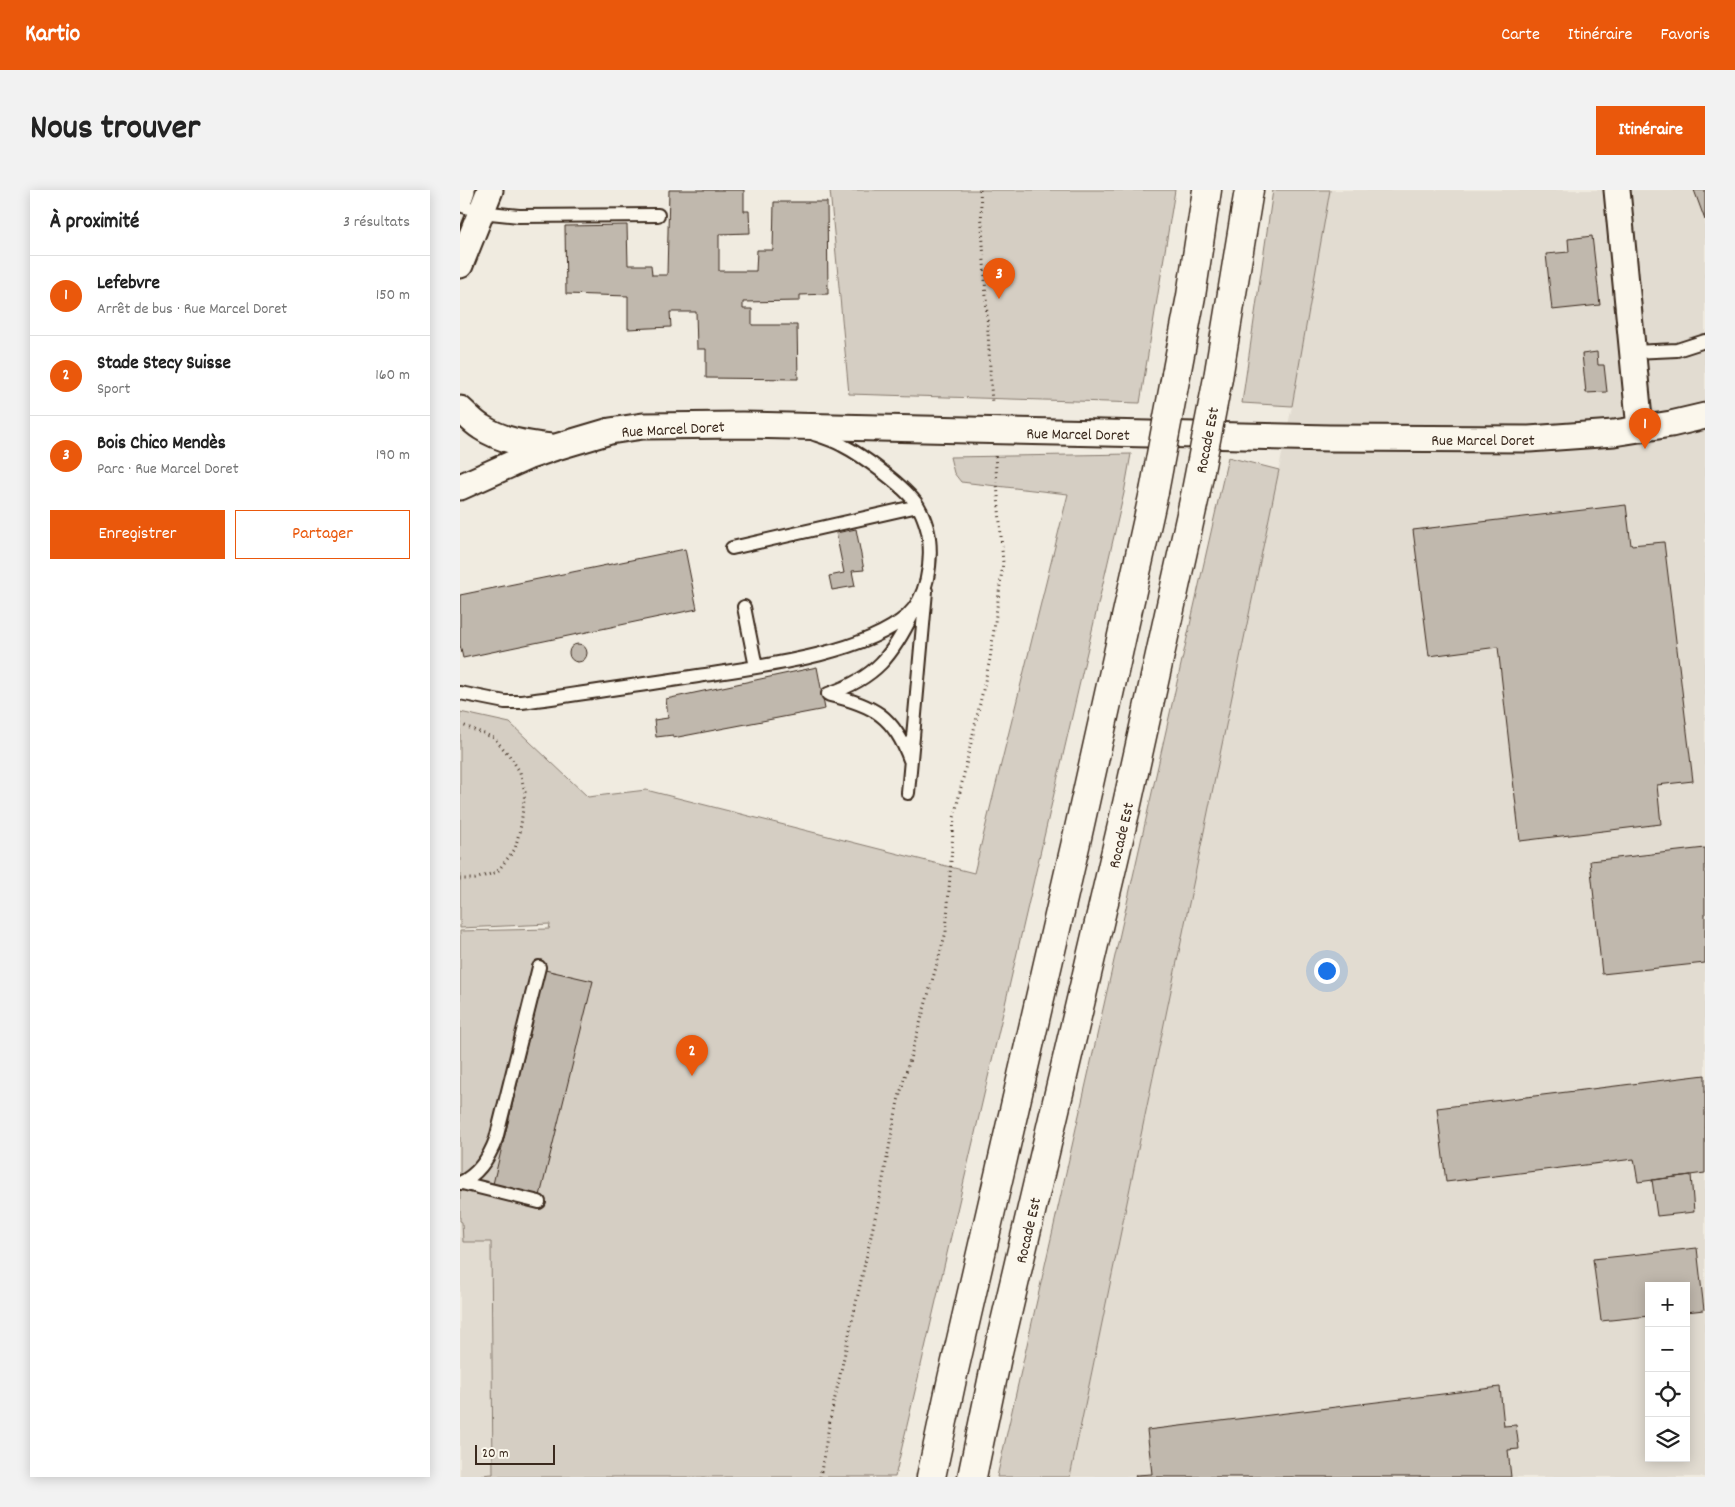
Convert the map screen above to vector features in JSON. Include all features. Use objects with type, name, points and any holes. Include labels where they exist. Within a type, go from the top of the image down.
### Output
[{"type":"highway","points":[[931,1477],[1154,492],[1191,296],[1207,190]]},
{"type":"highway","name":"Rocade Est","points":[[972,1477],[998,1352],[1127,804],[1195,496],[1218,378],[1249,190]]},
{"type":"street","points":[[460,196],[462,190]]},
{"type":"street","points":[[1617,190],[1640,429]]},
{"type":"street","points":[[460,265],[477,202]]},
{"type":"street","points":[[460,409],[480,427],[502,438],[523,444],[556,447]]},
{"type":"street","name":"Rue Marcel Doret","points":[[460,488],[527,457],[556,447],[610,431],[644,426],[742,424],[1329,438],[1528,439],[1588,436],[1640,429],[1705,416]]},
{"type":"lane","points":[[477,202],[518,216],[658,215]]},
{"type":"lane","points":[[1632,352],[1677,350],[1705,341]]},
{"type":"lane","points":[[795,426],[841,444],[901,487],[918,506],[929,536],[930,556],[908,793]]},
{"type":"lane","points":[[732,548],[918,506]]},
{"type":"lane","points":[[911,762],[897,731],[886,720],[870,708],[851,700],[828,694],[846,688],[862,679],[882,663],[894,648],[918,602],[927,578]]},
{"type":"lane","points":[[460,693],[505,702],[522,702],[756,667],[820,654],[861,641],[907,616],[918,602]]},
{"type":"lane","points":[[744,607],[756,667]]},
{"type":"lane","points":[[461,1183],[484,1164],[496,1139],[539,967]]},
{"type":"lane","points":[[461,1183],[539,1202]]},
{"type":"path","points":[[820,1477],[830,1420],[898,1101],[946,932],[954,818],[990,659],[1003,563],[980,190]]},
{"type":"path","points":[[460,724],[494,738],[509,755],[520,772],[525,792],[521,825],[515,849],[497,872],[475,879],[460,879]]},
{"type":"shaded area","points":[[830,190],[1175,190],[1140,403],[849,394]]},
{"type":"shaded area","points":[[1273,190],[1330,190],[1292,406],[1242,403]]},
{"type":"shaded area","points":[[1330,190],[1705,190],[1705,1477],[1070,1477],[1292,406]]},
{"type":"shaded area","points":[[1131,454],[1124,493],[895,1477],[481,1477],[481,1475],[493,1474],[491,1242],[463,1242],[462,1222],[460,1221],[460,931],[549,929],[550,924],[460,928],[460,712],[510,723],[588,797],[646,790],[974,873],[1068,494],[961,482],[954,473],[950,457]]},
{"type":"shaded area","points":[[1228,457],[1279,470],[1070,1477],[997,1477]]},
{"type":"shaded area","points":[[460,1221],[491,1242],[493,1474],[481,1475],[481,1477],[460,1477]]},
{"type":"building","points":[[669,190],[744,190],[744,211],[749,211],[750,233],[719,234],[719,271],[756,271],[757,250],[773,250],[774,202],[827,202],[828,294],[800,295],[800,301],[743,302],[743,309],[752,309],[752,325],[797,325],[798,379],[706,378],[706,349],[697,349],[696,312],[670,312],[671,327],[628,329],[628,296],[566,294],[565,226],[627,225],[628,265],[651,265],[652,275],[667,275]]},
{"type":"building","points":[[1694,190],[1705,190],[1705,220]]},
{"type":"building","points":[[1592,236],[1600,305],[1552,310],[1546,254],[1569,252],[1568,239]]},
{"type":"building","points":[[1597,352],[1598,365],[1604,365],[1607,392],[1586,393],[1582,354]]},
{"type":"building","points":[[1626,505],[1631,545],[1664,542],[1693,781],[1657,785],[1661,824],[1520,841],[1498,647],[1429,656],[1413,530]]},
{"type":"building","points":[[856,529],[864,570],[852,571],[855,586],[832,590],[829,576],[844,573],[836,533]]},
{"type":"building","points":[[685,549],[697,609],[463,658],[460,645],[460,595]]},
{"type":"building","points":[[574,644],[582,644],[587,649],[585,660],[574,662],[569,657],[569,649]]},
{"type":"building","points":[[817,667],[825,709],[673,738],[673,735],[656,737],[654,720],[668,718],[666,699]]},
{"type":"building","points":[[1705,848],[1705,963],[1602,974],[1590,861]]},
{"type":"building","points":[[545,970],[593,981],[540,1196],[493,1184]]},
{"type":"building","points":[[1705,1075],[1705,1173],[1638,1182],[1634,1159],[1446,1182],[1437,1108]]},
{"type":"building","points":[[1691,1175],[1694,1212],[1657,1216],[1652,1180]]},
{"type":"building","points":[[1697,1248],[1704,1310],[1690,1312],[1690,1282],[1645,1282],[1645,1316],[1601,1321],[1593,1259]]},
{"type":"building","points":[[1500,1387],[1504,1426],[1516,1425],[1519,1449],[1508,1450],[1511,1477],[1135,1477],[1136,1475],[1152,1474],[1147,1430]]},
{"type":"place","name":"Bois Chico Mendès","points":[[999,299]]},
{"type":"place","name":"Lefebvre","points":[[1645,449]]},
{"type":"place","name":"Stade Stecy Suisse","points":[[692,1076]]}]
